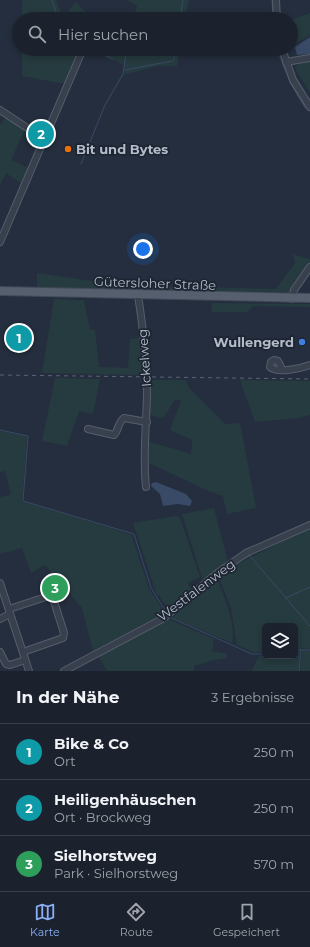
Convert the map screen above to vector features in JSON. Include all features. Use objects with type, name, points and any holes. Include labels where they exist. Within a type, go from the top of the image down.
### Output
[{"type":"main road","name":"Gütersloher Straße","points":[[0,291],[292,299],[310,298]]},
{"type":"street","points":[[276,0],[277,12]]},
{"type":"street","points":[[0,242],[80,56]]},
{"type":"street","points":[[284,56],[293,80],[310,107]]},
{"type":"street","points":[[286,62],[310,58]]},
{"type":"street","points":[[0,110],[44,140]]},
{"type":"street","points":[[0,224],[6,227]]},
{"type":"street","points":[[292,299],[294,290],[310,267]]},
{"type":"street","name":"Ickelweg","points":[[138,295],[147,377],[144,464],[146,488]]},
{"type":"street","points":[[282,369],[299,370],[310,365]]},
{"type":"street","points":[[88,429],[114,435],[120,421],[124,418],[146,422]]},
{"type":"street","name":"Westfalenweg","points":[[64,671],[164,618],[216,574],[246,553],[310,525]]},
{"type":"street","points":[[1,587],[29,671]]},
{"type":"street","points":[[0,619],[9,612],[52,595],[64,633],[63,638],[22,652]]},
{"type":"street","points":[[0,652],[6,664],[10,665],[25,660]]},
{"type":"green space","points":[[22,0],[56,0],[61,12],[22,12]]},
{"type":"green space","points":[[127,0],[189,0],[186,12],[135,12],[137,6]]},
{"type":"green space","points":[[76,2],[85,12],[67,12]]},
{"type":"green space","points":[[310,13],[310,35],[298,42],[298,17]]},
{"type":"green space","points":[[22,56],[78,56],[65,84],[22,76]]},
{"type":"green space","points":[[104,56],[179,56],[177,66],[157,66],[124,75],[125,65]]},
{"type":"green space","points":[[310,62],[310,93],[295,68],[299,64]]},
{"type":"green space","points":[[7,116],[25,129],[11,160],[29,168],[22,184],[6,173],[0,185],[0,125]]},
{"type":"green space","points":[[293,254],[310,259],[310,262],[291,292],[37,288],[37,273],[120,285],[276,289],[295,263]]},
{"type":"green space","points":[[54,299],[84,300],[90,330],[95,330],[99,367],[128,368],[130,339],[141,338],[145,375],[42,373]]},
{"type":"green space","points":[[212,303],[310,304],[310,307],[253,306],[247,312],[211,312]]},
{"type":"green space","points":[[55,378],[100,379],[93,414],[79,411],[67,446],[42,441]]},
{"type":"green space","points":[[148,380],[186,380],[189,388],[225,424],[240,423],[256,508],[227,514],[223,496],[215,494],[215,492],[210,492],[145,461],[147,441],[191,454],[192,440],[170,430],[181,401],[176,399],[163,418],[147,414]]},
{"type":"green space","points":[[240,380],[310,381],[310,415],[298,418],[255,422]]},
{"type":"green space","points":[[0,431],[27,436],[22,501],[130,534],[132,536],[149,589],[165,613],[93,651],[82,608],[45,565],[31,573],[22,548],[0,554],[0,497],[11,495],[5,471],[0,472]]},
{"type":"green space","points":[[214,508],[228,562],[203,581],[182,514]]},
{"type":"green space","points":[[176,516],[180,518],[200,577],[187,583],[193,591],[169,611],[159,595],[157,596],[133,523]]},
{"type":"green space","points":[[310,527],[310,649],[298,648],[298,623],[262,623],[262,652],[253,652],[237,645],[231,608],[219,578],[232,567]]},
{"type":"green space","points":[[217,579],[231,619],[233,635],[232,643],[172,618]]},
{"type":"green space","points":[[166,618],[214,639],[212,651],[227,654],[227,658],[194,666],[194,671],[107,671],[98,656]]},
{"type":"green space","points":[[298,650],[301,650],[298,671],[252,671],[259,656],[262,656],[262,659],[298,659]]},
{"type":"green space","points":[[302,650],[310,651],[310,671],[300,671]]},
{"type":"water","points":[[310,37],[310,54],[298,55],[298,45]]},
{"type":"water","points":[[156,482],[186,494],[192,501],[190,506],[178,504],[163,506],[160,494],[151,486],[152,483]]},
{"type":"waterway","points":[[52,0],[56,12]]},
{"type":"waterway","points":[[181,12],[183,0]]},
{"type":"waterway","points":[[272,0],[273,12]]},
{"type":"waterway","points":[[106,56],[113,59]]},
{"type":"waterway","points":[[81,164],[105,105],[123,74],[126,56]]},
{"type":"waterway","points":[[125,70],[172,61],[174,60],[174,56]]},
{"type":"waterway","points":[[280,56],[290,82],[305,108]]},
{"type":"waterway","points":[[0,430],[28,436],[23,501],[134,534],[151,588],[166,612]]},
{"type":"waterway","points":[[239,561],[250,556],[310,626]]},
{"type":"waterway","points":[[219,576],[225,571]]},
{"type":"waterway","points":[[170,617],[216,579]]},
{"type":"waterway","points":[[286,598],[310,587]]},
{"type":"waterway","points":[[169,617],[252,654],[262,654]]},
{"type":"waterway","points":[[299,671],[301,649]]},
{"type":"waterway","points":[[298,650],[310,650]]},
{"type":"railway","points":[[0,375],[310,379]]},
{"type":"place","name":"Heiligenhäuschen","points":[[41,134]]},
{"type":"place","name":"Bit und Bytes","points":[[68,149]]},
{"type":"place","name":"Bike & Co","points":[[19,338]]},
{"type":"place","name":"Wullengerd","points":[[302,342]]},
{"type":"place","name":"Sielhorstweg","points":[[55,588]]}]
